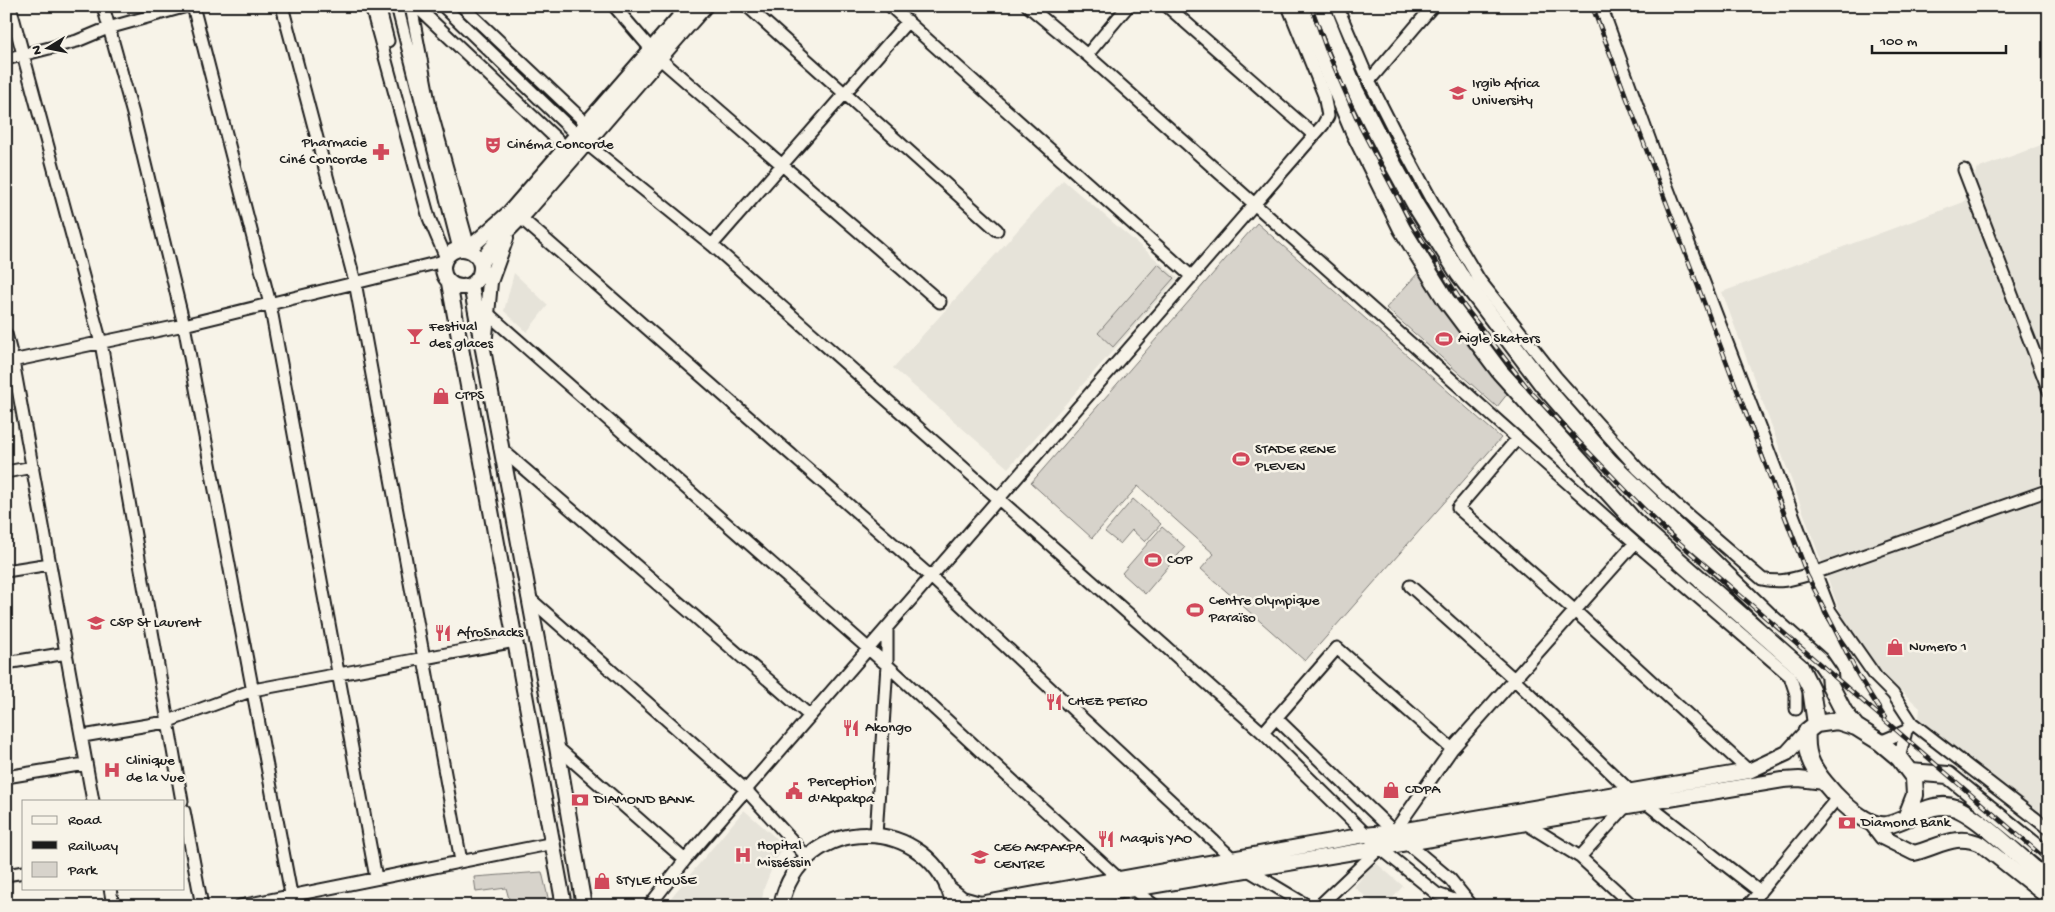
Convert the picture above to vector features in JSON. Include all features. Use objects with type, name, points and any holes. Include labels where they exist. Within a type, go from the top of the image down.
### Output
[{"type":"highway","points":[[1300,6],[1321,59],[1381,190],[1417,255],[1446,300],[1500,372],[1635,522],[1800,667],[1807,677],[1811,689],[1812,727],[1809,757],[1824,782],[1838,797],[1872,824],[1886,825],[1936,807],[1955,808],[1974,820],[2049,882]]},
{"type":"highway","points":[[1321,6],[1356,90],[1388,155],[1416,206],[1459,274],[1544,385],[1609,461],[1770,617],[1820,661],[1830,674],[1830,685],[1835,698],[1856,727]]},
{"type":"highway","points":[[1812,727],[1837,721],[1856,727],[1880,742],[1899,758],[1914,778],[1915,795],[1906,818]]},
{"type":"highway","points":[[1910,772],[1948,775],[2049,857]]},
{"type":"main road","points":[[449,283],[459,288],[471,285],[479,277],[481,265],[487,252],[510,230],[586,144],[690,6]]},
{"type":"main road","points":[[564,906],[554,843],[449,283],[443,273],[455,253],[509,213],[586,123],[705,6]]},
{"type":"main road","points":[[486,374],[484,351],[486,312],[492,271],[510,230]]},
{"type":"main road","points":[[455,253],[474,253],[481,265]]},
{"type":"main road","points":[[471,285],[486,374],[557,747],[584,906]]},
{"type":"main road","points":[[948,887],[962,899],[980,904],[1365,835],[1394,832],[1749,772],[1787,753],[1812,727]]},
{"type":"main road","points":[[1032,906],[1783,780],[1799,779],[1824,782]]},
{"type":"main road","points":[[1906,818],[1899,831],[1900,839],[1914,853]]},
{"type":"main road","points":[[1872,824],[1882,837],[1914,853],[1949,842],[1969,839],[1982,845],[2049,898]]},
{"type":"main road","points":[[781,906],[792,878],[808,858],[839,839],[876,835],[893,838],[917,850],[937,869],[948,887],[954,906]]},
{"type":"street","points":[[10,6],[102,343],[166,722],[182,800]]},
{"type":"street","points":[[103,6],[132,114],[184,325],[291,894]]},
{"type":"street","points":[[6,59],[77,41],[108,28],[187,6]]},
{"type":"street","points":[[193,6],[270,304],[376,878]]},
{"type":"street","points":[[282,6],[355,282],[461,862]]},
{"type":"street","points":[[371,6],[430,218],[455,253]]},
{"type":"street","points":[[379,6],[405,108],[455,253]]},
{"type":"street","points":[[397,6],[455,253]]},
{"type":"street","points":[[411,6],[455,253]]},
{"type":"street","points":[[416,6],[565,147]]},
{"type":"street","points":[[443,6],[576,134]]},
{"type":"street","points":[[462,6],[586,123]]},
{"type":"street","points":[[614,6],[655,54],[940,302]]},
{"type":"street","points":[[747,6],[997,230]]},
{"type":"street","points":[[890,6],[1192,277]]},
{"type":"street","points":[[1028,6],[1087,55],[1253,205],[1635,543],[1790,676],[1796,694],[1796,709]]},
{"type":"street","points":[[1087,55],[1128,6]]},
{"type":"street","points":[[1168,6],[1314,135]]},
{"type":"street","points":[[649,906],[685,860],[1323,125],[1328,116],[1324,95],[1288,6]]},
{"type":"street","points":[[1337,6],[1369,81],[1432,202],[1480,281],[1556,377],[1615,444],[1675,504],[1762,579],[1774,582],[1785,581],[1814,573],[2049,490]]},
{"type":"street","points":[[1369,81],[1433,6]]},
{"type":"street","points":[[1601,6],[1658,163],[1830,611],[1876,677],[1893,694],[1909,727],[2049,830]]},
{"type":"street","points":[[712,245],[908,21]]},
{"type":"street","points":[[586,144],[712,245],[1263,733],[1380,848],[1437,894],[1472,906]]},
{"type":"street","points":[[1964,170],[2049,391]]},
{"type":"street","points":[[521,218],[931,576],[1233,860]]},
{"type":"street","points":[[10,361],[184,325],[355,282],[455,253]]},
{"type":"street","points":[[486,312],[887,665],[1118,878]]},
{"type":"street","points":[[6,334],[33,467],[83,736],[85,764],[93,800]]},
{"type":"street","points":[[1517,439],[1458,508],[1575,611],[1749,772]]},
{"type":"street","points":[[500,448],[810,716]]},
{"type":"street","points":[[6,472],[33,467]]},
{"type":"street","points":[[1394,832],[1452,749],[1635,543]]},
{"type":"street","points":[[6,571],[50,564]]},
{"type":"street","points":[[1410,586],[1514,679],[1630,791]]},
{"type":"street","points":[[528,597],[746,790],[808,858]]},
{"type":"street","points":[[876,835],[887,665],[887,628]]},
{"type":"street","points":[[83,736],[166,722],[253,690],[516,641]]},
{"type":"street","points":[[1263,733],[1337,648],[1452,749]]},
{"type":"street","points":[[6,663],[67,653]]},
{"type":"street","points":[[1276,718],[1394,832],[1450,879],[1472,906]]},
{"type":"street","points":[[1880,742],[1909,727]]},
{"type":"street","points":[[1899,758],[1909,727]]},
{"type":"street","points":[[557,747],[685,860]]},
{"type":"street","points":[[6,777],[85,764]]},
{"type":"street","points":[[1748,906],[1838,797]]},
{"type":"street","points":[[1646,803],[1760,892]]},
{"type":"street","points":[[1580,857],[1626,806]]},
{"type":"street","points":[[185,816],[202,906]]},
{"type":"street","points":[[1525,823],[1580,857],[1633,906]]},
{"type":"street","points":[[240,906],[291,894],[554,843]]},
{"type":"street","points":[[1319,906],[1380,848]]},
{"type":"street","points":[[1248,870],[1308,906]]},
{"type":"street","points":[[6,875],[22,872]]},
{"type":"street","points":[[110,890],[113,906]]},
{"type":"street","points":[[1134,890],[1155,906]]},
{"type":"shaded area","points":[[2049,142],[2049,827],[1919,718],[1920,708],[1853,647],[1722,292],[1964,202],[1977,169]]},
{"type":"shaded area","points":[[1063,180],[1178,278],[1008,468],[893,368]]},
{"type":"shaded area","points":[[514,273],[548,305],[527,332],[504,311]]},
{"type":"shaded area","name":"Hopital Misséssin","points":[[744,810],[785,846],[774,863],[764,888],[761,906],[664,906]]},
{"type":"shaded area","points":[[1375,862],[1403,886],[1386,906],[1377,906],[1354,887]]},
{"type":"green space","points":[[1257,223],[1501,438],[1305,661],[1201,569],[1214,554],[1138,486],[1092,538],[1031,483]]},
{"type":"green space","points":[[1158,264],[1174,278],[1113,347],[1098,333]]},
{"type":"green space","name":"Aigle Skaters","points":[[1418,273],[1508,393],[1497,407],[1386,308]]},
{"type":"green space","points":[[1133,499],[1161,524],[1145,542],[1132,530],[1120,544],[1105,532]]},
{"type":"green space","name":"COP","points":[[1162,527],[1185,547],[1145,594],[1122,573]]},
{"type":"green space","points":[[542,872],[550,906],[511,906],[506,888],[476,892],[474,877]]},
{"type":"railway","points":[[1311,6],[1326,48],[1361,128],[1409,219],[1464,306],[1530,391],[1661,527],[2049,862]]},
{"type":"railway","points":[[1592,6],[1807,575],[1858,675],[1885,718]]},
{"type":"place","name":"Irgib Africa University","points":[[1458,93]]},
{"type":"place","name":"Cinéma Concorde","points":[[493,145]]},
{"type":"place","name":"Pharmacie Ciné Concorde","points":[[381,152]]},
{"type":"place","name":"Festival des glaces","points":[[415,336]]},
{"type":"place","name":"Aigle Skaters","points":[[1444,339]]},
{"type":"place","name":"CTPS","points":[[441,396]]},
{"type":"place","name":"STADE RENE PLEVEN","points":[[1241,459]]},
{"type":"place","name":"COP","points":[[1153,560]]},
{"type":"place","name":"Centre Olympique Paraïso","points":[[1195,610]]},
{"type":"place","name":"CSP St Laurent","points":[[96,623]]},
{"type":"place","name":"AfroSnacks","points":[[443,633]]},
{"type":"place","name":"Numero 1","points":[[1895,647]]},
{"type":"place","name":"CHEZ PETRO","points":[[1054,702]]},
{"type":"place","name":"Akongo","points":[[851,728]]},
{"type":"place","name":"Clinique de la Vue","points":[[112,770]]},
{"type":"place","name":"CDPA","points":[[1391,790]]},
{"type":"place","name":"Perception d'Akpakpa","points":[[794,791]]},
{"type":"place","name":"DIAMOND BANK","points":[[580,800]]},
{"type":"place","name":"Diamond Bank","points":[[1847,823]]},
{"type":"place","name":"Maquis YAO","points":[[1106,839]]},
{"type":"place","name":"Hopital Misséssin","points":[[743,855]]},
{"type":"place","name":"CEG AKPAKPA CENTRE","points":[[980,857]]},
{"type":"place","name":"STYLE HOUSE","points":[[602,881]]}]
